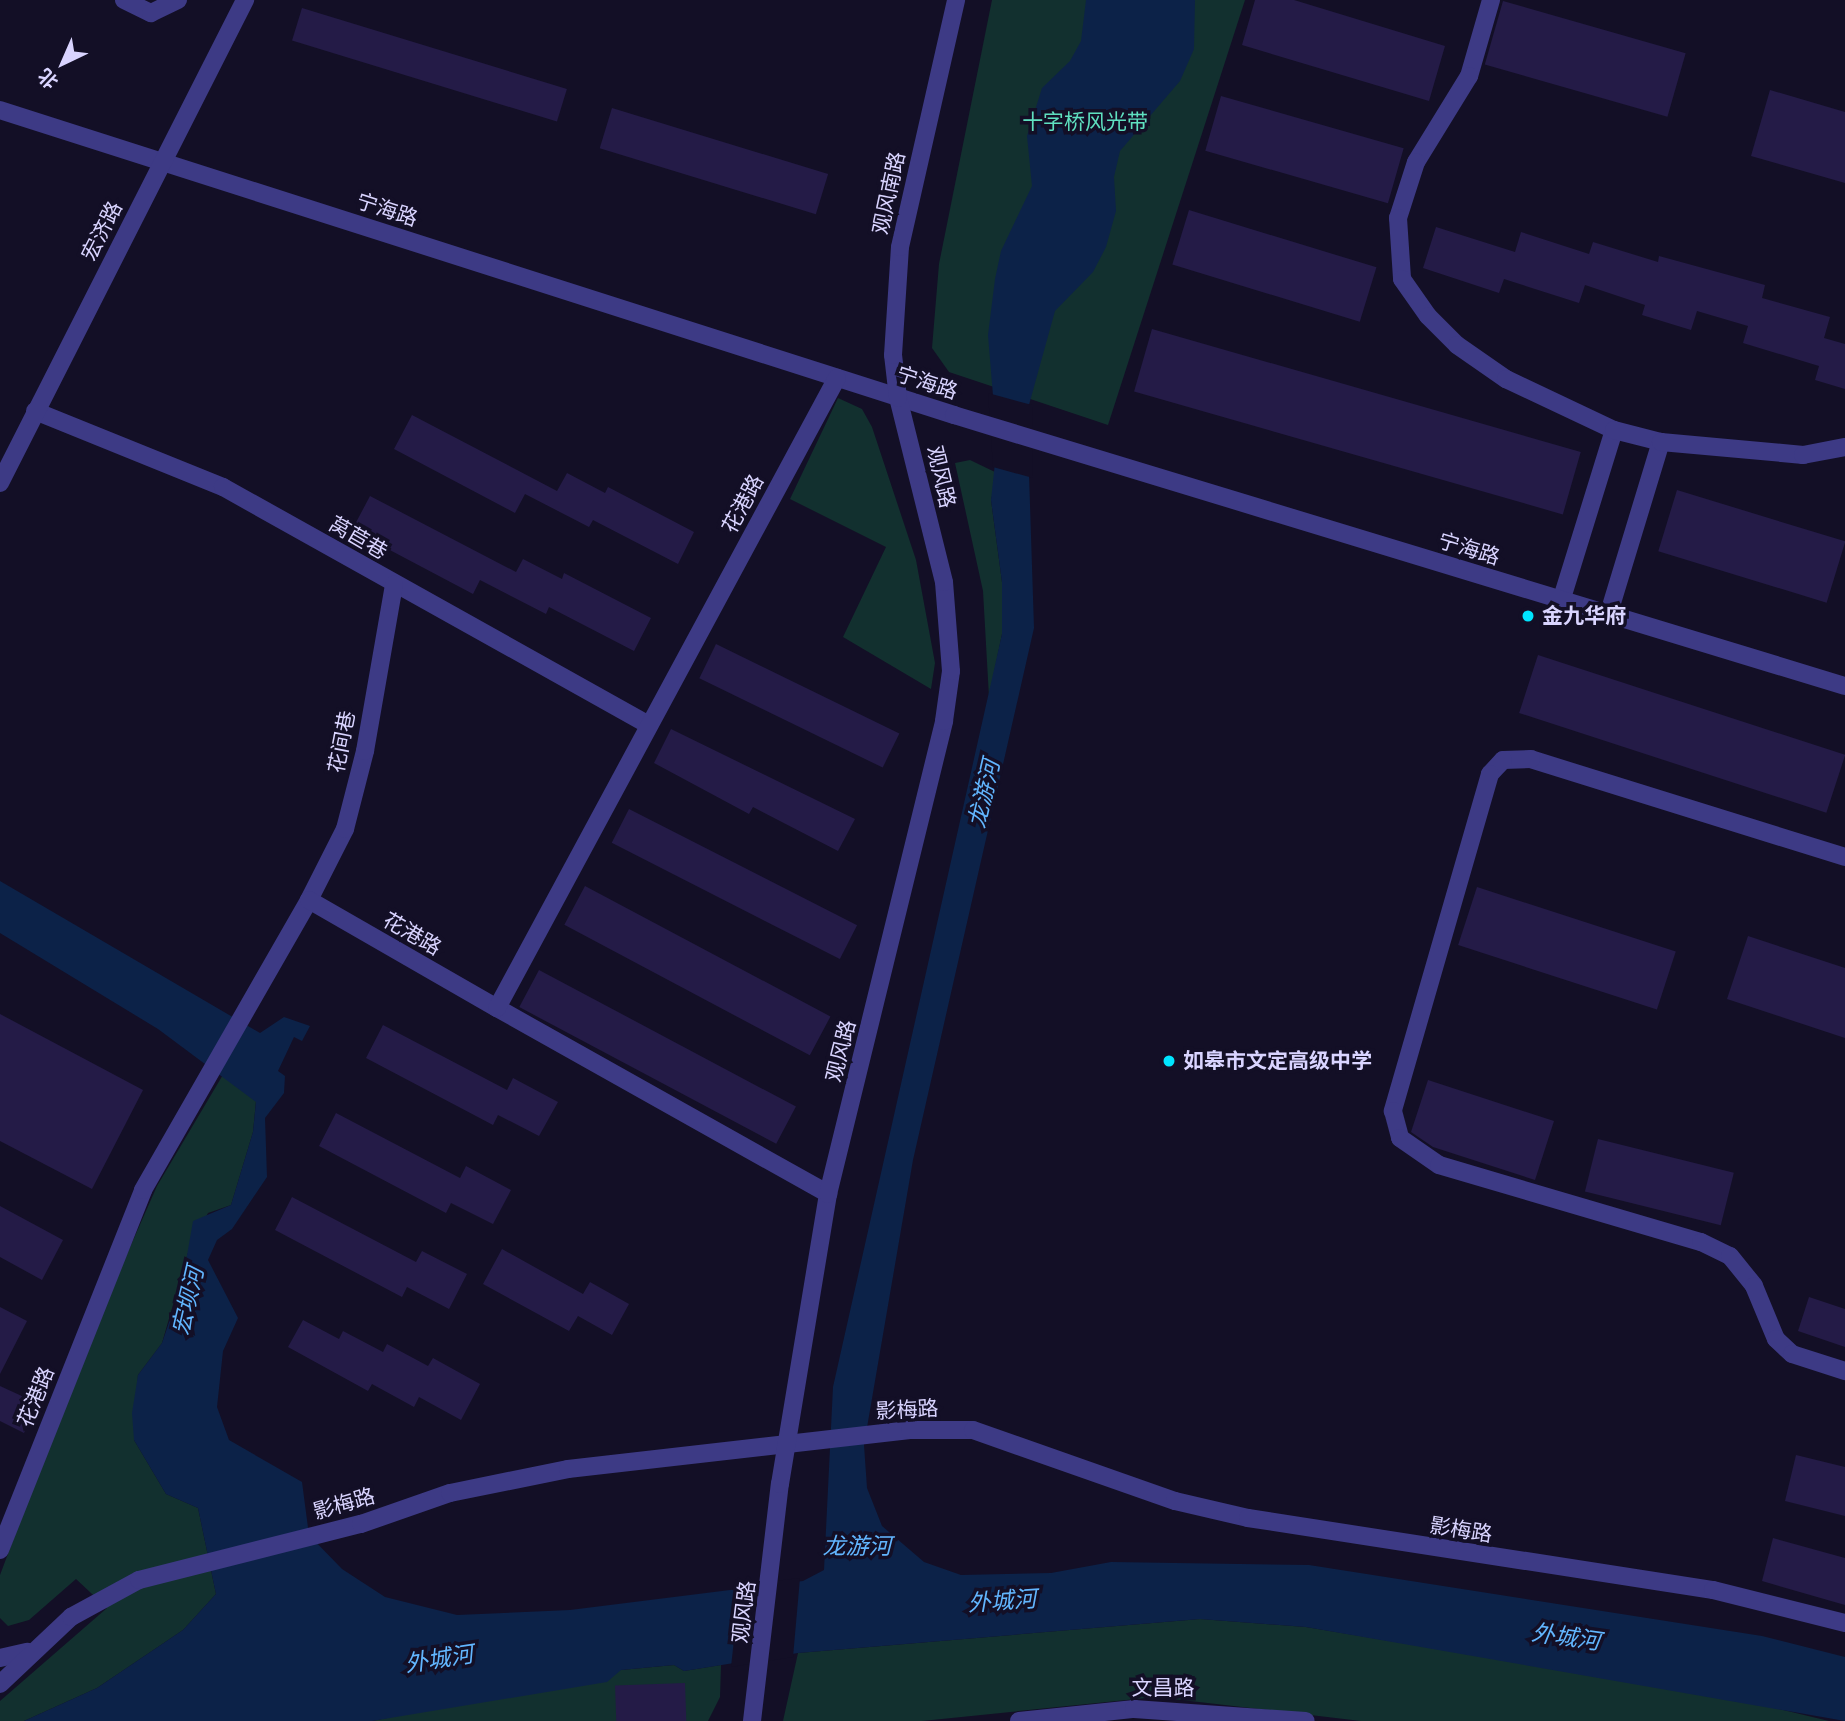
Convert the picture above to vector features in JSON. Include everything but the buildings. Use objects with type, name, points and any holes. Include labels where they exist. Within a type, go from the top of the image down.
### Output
[{"type":"street","points":[[124,0],[151,13],[178,0]]},
{"type":"street","name":"宏济路","points":[[0,483],[245,0]]},
{"type":"street","name":"观风南路","points":[[898,398],[893,355],[900,247],[956,0]]},
{"type":"street","points":[[1491,0],[1469,76],[1416,162],[1398,218],[1402,279],[1427,316],[1457,345],[1506,379],[1614,430],[1661,442],[1803,455],[1845,447]]},
{"type":"street","name":"宁海路","points":[[0,110],[1089,458],[1845,686]]},
{"type":"street","name":"花港路","points":[[0,1550],[143,1190],[309,900],[497,1009],[836,378]]},
{"type":"street","name":"观风路","points":[[752,1721],[788,1441],[828,1194],[944,721],[951,671],[944,582],[898,398]]},
{"type":"street","name":"莴苣巷","points":[[35,411],[223,487],[649,725]]},
{"type":"street","points":[[1561,601],[1614,430]]},
{"type":"street","points":[[1608,615],[1661,442]]},
{"type":"street","name":"花间巷","points":[[309,900],[345,829],[365,751],[394,584]]},
{"type":"street","points":[[1845,857],[1531,759],[1503,760],[1490,774],[1393,1111],[1400,1138],[1439,1166],[1701,1242],[1730,1256],[1754,1286],[1776,1339],[1792,1354],[1845,1371]]},
{"type":"street","points":[[497,1009],[828,1194]]},
{"type":"street","name":"影梅路","points":[[0,1684],[31,1651],[86,1607],[139,1580],[361,1524],[450,1493],[568,1469],[788,1441],[910,1430],[974,1430],[1175,1501],[1248,1518],[1713,1590],[1845,1623]]},
{"type":"street","points":[[0,1658],[31,1651]]},
{"type":"street","name":"文昌路","points":[[1018,1721],[1131,1715],[1306,1721]]},
{"type":"green space","name":"十字桥风光带","points":[[992,0],[1245,0],[1108,425],[949,372],[932,348],[939,264]]},
{"type":"green space","points":[[838,398],[862,409],[872,427],[916,560],[935,663],[931,689],[843,637],[886,547],[790,499]]},
{"type":"green space","points":[[970,460],[997,473],[991,500],[1002,582],[1002,634],[989,697],[983,591],[955,463]]},
{"type":"green space","points":[[224,1073],[256,1101],[253,1132],[231,1205],[208,1213],[189,1249],[162,1343],[138,1375],[134,1440],[166,1494],[198,1508],[216,1594],[183,1630],[97,1688],[24,1721],[0,1721],[0,1701],[107,1608],[76,1579],[29,1620],[8,1626],[0,1618],[0,1575],[86,1347],[157,1186]]},
{"type":"green space","points":[[1200,1619],[1306,1627],[1742,1700],[1829,1721],[1361,1721],[1156,1697],[922,1721],[783,1721],[798,1653]]},
{"type":"green space","points":[[674,1665],[684,1671],[721,1665],[720,1697],[708,1721],[372,1721],[621,1670]]},
{"type":"water","points":[[1086,0],[1195,0],[1194,49],[1180,81],[1120,151],[1114,177],[1116,211],[1106,247],[1093,272],[1055,311],[1027,412],[1034,628],[913,1160],[864,1445],[867,1488],[882,1526],[924,1562],[961,1575],[1051,1573],[1111,1562],[1309,1565],[1762,1636],[1845,1657],[1845,1721],[1306,1627],[1200,1619],[798,1653],[684,1671],[674,1665],[621,1670],[607,1682],[372,1721],[24,1721],[97,1688],[183,1630],[216,1594],[198,1508],[166,1494],[134,1440],[132,1413],[138,1375],[162,1343],[182,1284],[193,1221],[231,1205],[253,1132],[256,1102],[158,1029],[0,933],[0,881],[260,1033],[284,1017],[310,1026],[302,1041],[294,1037],[278,1071],[285,1076],[284,1093],[265,1118],[267,1177],[232,1229],[217,1240],[208,1260],[238,1318],[223,1351],[217,1407],[229,1440],[302,1482],[309,1535],[342,1569],[385,1597],[457,1615],[570,1610],[803,1581],[824,1570],[833,1387],[1002,634],[1002,582],[991,500],[997,444],[988,335],[995,279],[1001,251],[1032,186],[1027,136],[1042,88],[1070,61],[1081,41]]},
{"type":"pier","points":[[988,393],[1032,405],[1033,478],[993,467]]},
{"type":"pier","points":[[800,1578],[793,1657],[731,1667],[740,1585]]},
{"type":"place","name":"金九华府","points":[[1528,616]]},
{"type":"place","name":"如皋市文定高级中学","points":[[1169,1061]]},
{"type":"water label","name":"龙游河","points":[[984,794]]},
{"type":"water label","name":"宏坝河","points":[[188,1301]]},
{"type":"water label","name":"龙游河","points":[[857,1546]]},
{"type":"water label","name":"外城河","points":[[1002,1601]]},
{"type":"water label","name":"外城河","points":[[1566,1637]]},
{"type":"water label","name":"外城河","points":[[439,1659]]}]
